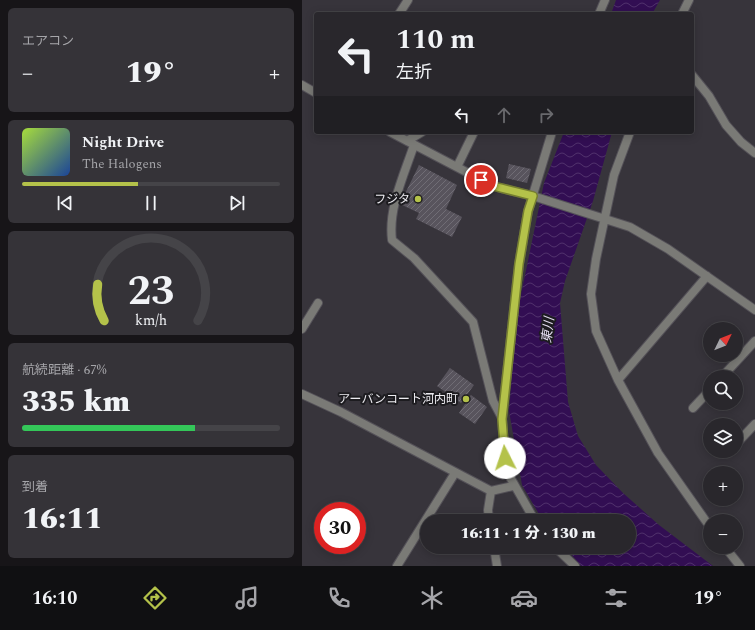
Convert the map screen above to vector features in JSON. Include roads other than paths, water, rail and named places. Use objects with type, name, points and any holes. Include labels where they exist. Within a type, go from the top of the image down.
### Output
[{"type":"street","points":[[400,12],[408,0]]},
{"type":"street","points":[[600,12],[605,0]]},
{"type":"street","points":[[683,12],[689,0]]},
{"type":"street","points":[[694,78],[708,96],[726,125],[741,142],[755,153]]},
{"type":"street","points":[[302,85],[314,92]]},
{"type":"street","points":[[394,134],[493,186],[534,197],[630,227],[668,248],[755,310]]},
{"type":"street","points":[[420,134],[410,143],[395,200],[391,229],[392,240],[414,258],[473,322],[493,401],[502,419]]},
{"type":"street","points":[[457,168],[473,134]]},
{"type":"street","points":[[531,514],[513,486],[506,470],[502,419],[519,264],[528,211],[534,197],[551,134]]},
{"type":"street","points":[[629,134],[614,175],[596,259],[591,294],[596,331],[618,380],[658,453],[703,517]]},
{"type":"street","points":[[618,380],[708,276]]},
{"type":"street","points":[[302,329],[318,303]]},
{"type":"street","points":[[728,370],[755,341]]},
{"type":"street","points":[[302,394],[341,412],[491,491],[513,486]]},
{"type":"street","points":[[693,408],[703,397]]},
{"type":"street","points":[[743,437],[755,424]]},
{"type":"street","points":[[397,566],[455,473]]},
{"type":"street","points":[[488,514],[491,491]]},
{"type":"street","points":[[495,554],[497,566]]},
{"type":"street","points":[[562,554],[575,566]]},
{"type":"street","points":[[731,554],[740,566]]},
{"type":"water","points":[[616,0],[660,0],[653,12],[612,12]]},
{"type":"water","name":"東川","points":[[563,134],[611,134],[593,201],[565,281],[560,303],[568,402],[578,436],[596,465],[623,493],[659,525],[713,566],[581,566],[571,554],[636,554],[636,514],[539,514],[522,485],[509,411],[517,314],[544,183]]},
{"type":"place","name":"フジタ","points":[[418,199]]},
{"type":"place","name":"アーバンコート河内町","points":[[466,399]]}]
